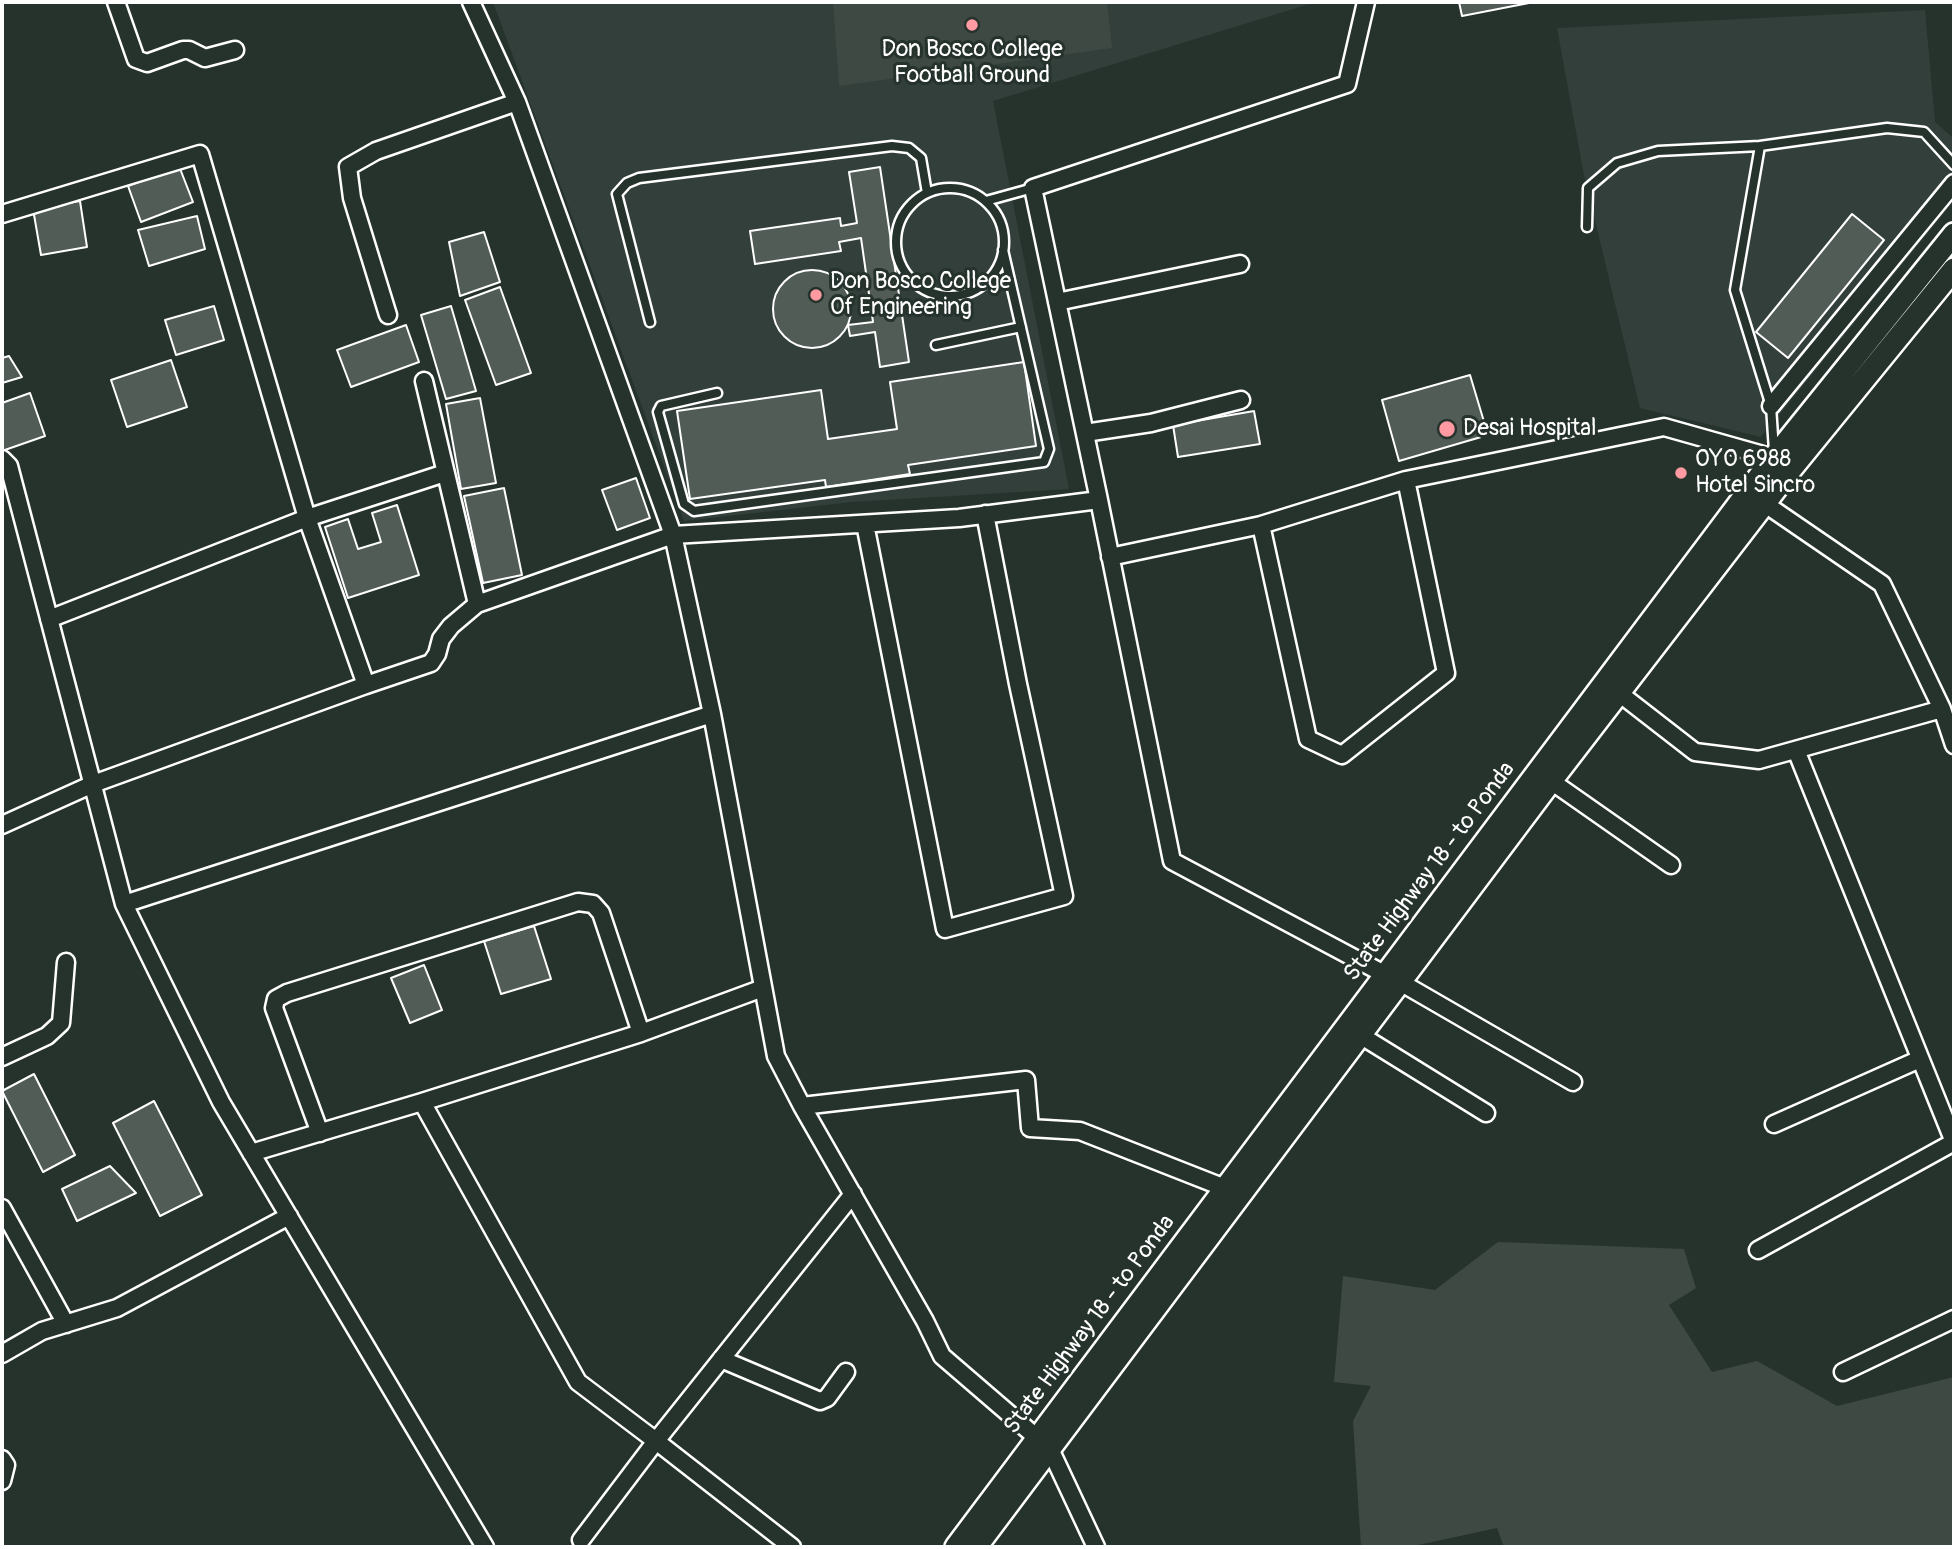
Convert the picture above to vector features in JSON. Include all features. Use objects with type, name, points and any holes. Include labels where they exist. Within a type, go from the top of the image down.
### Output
[{"type":"main road","name":"State Highway 18 - to Ponda","points":[[956,1547],[1044,1444],[1360,1035],[1393,979],[1954,234]]},
{"type":"main road","name":"State Highway 18 - to Ponda","points":[[1782,463],[1953,273]]},
{"type":"main road","name":"State Highway 18 - to Ponda","points":[[976,1547],[1044,1444],[1226,1188],[1619,693],[1756,498]]},
{"type":"street","points":[[116,2],[136,59],[147,63],[183,50],[205,58],[234,50]]},
{"type":"street","points":[[471,2],[517,102],[673,535],[712,714],[776,1056],[942,1356],[1044,1444],[1096,1547]]},
{"type":"street","points":[[1366,2],[1347,84],[1033,188],[1172,861],[1393,979],[1573,1082]]},
{"type":"street","points":[[388,315],[352,198],[348,167],[376,151],[517,102]]},
{"type":"street","points":[[2,214],[200,154],[307,518],[366,685]]},
{"type":"street","points":[[1770,406],[1954,183]]},
{"type":"street","points":[[1057,302],[1240,264]]},
{"type":"street","points":[[424,381],[477,604]]},
{"type":"street","points":[[1085,433],[1151,423],[1241,400]]},
{"type":"street","points":[[1110,557],[1261,525],[1406,480],[1664,426],[1782,463]]},
{"type":"street","points":[[2,458],[9,467],[124,904],[221,1102],[485,1547]]},
{"type":"street","points":[[49,619],[307,518],[444,472]]},
{"type":"street","points":[[1261,525],[1308,739],[1342,755],[1446,673],[1406,480]]},
{"type":"street","points":[[1756,498],[1882,584],[1942,709],[1954,746]]},
{"type":"street","points":[[2,825],[93,784],[431,663],[438,654],[441,639],[450,626],[477,604],[673,535],[985,514],[1099,499]]},
{"type":"street","points":[[865,524],[945,929],[1063,896],[985,514]]},
{"type":"street","points":[[1619,693],[1695,752],[1759,761],[1942,709]]},
{"type":"street","points":[[124,904],[712,714]]},
{"type":"street","points":[[1758,1250],[1954,1142],[1796,750]]},
{"type":"street","points":[[1551,781],[1671,865]]},
{"type":"street","points":[[320,1133],[274,1008],[276,999],[286,993],[551,910],[578,902],[593,904],[601,913],[641,1033]]},
{"type":"street","points":[[2,1057],[47,1036],[61,1023],[66,962]]},
{"type":"street","points":[[251,1153],[641,1033],[763,988]]},
{"type":"street","points":[[1360,1035],[1486,1113]]},
{"type":"street","points":[[1773,1124],[1920,1059]]},
{"type":"street","points":[[802,1106],[1026,1080],[1030,1128],[1080,1131],[1226,1188]]},
{"type":"street","points":[[422,1102],[578,1382],[792,1547]]},
{"type":"street","points":[[582,1545],[656,1441],[853,1194]]},
{"type":"street","points":[[2,1208],[66,1324]]},
{"type":"street","points":[[2,1354],[42,1331],[117,1308],[289,1216]]},
{"type":"street","points":[[1843,1372],[1954,1319]]},
{"type":"street","points":[[721,1359],[820,1401],[827,1398],[846,1372]]},
{"type":"street","points":[[2,1459],[6,1465],[2,1481]]},
{"type":"lane","points":[[1587,227],[1588,188],[1617,163],[1658,151],[1760,146],[1887,128],[1924,132],[1954,165]]},
{"type":"lane","points":[[650,323],[617,194],[627,183],[639,178],[892,146],[909,148],[921,158],[927,193]]},
{"type":"lane","points":[[1760,146],[1735,290],[1770,406],[1782,463]]},
{"type":"lane","points":[[954,188],[971,192],[986,201],[998,215],[1004,232],[998,267],[987,281],[972,291],[955,296],[937,295],[920,287],[907,275],[898,260],[895,242],[898,225],[906,209],[927,193],[954,188]]},
{"type":"lane","points":[[986,201],[1033,188]]},
{"type":"lane","points":[[717,393],[660,406],[658,412],[684,504],[694,511],[1044,462],[1048,449],[1003,250]]},
{"type":"lane","points":[[936,345],[1021,327]]},
{"type":"shaded area","name":"Don Bosco College Of Engineering","points":[[493,2],[1316,2],[993,101],[1069,489],[852,502],[684,521]]},
{"type":"shaded area","name":"Don Bosco College Football Ground","points":[[833,2],[1107,2],[1112,48],[839,86]]},
{"type":"shaded area","points":[[1925,10],[1935,122],[1954,139],[1954,201],[1761,437],[1640,408],[1583,170],[1557,28]]},
{"type":"shaded area","points":[[1498,1242],[1684,1249],[1696,1288],[1669,1305],[1712,1372],[1757,1361],[1837,1406],[1954,1377],[1954,1547],[1504,1547],[1497,1528],[1409,1547],[1361,1547],[1353,1421],[1371,1386],[1334,1382],[1343,1276],[1435,1290]]},
{"type":"building","points":[[1459,2],[1529,2],[1529,3],[1462,16]]},
{"type":"building","points":[[179,166],[193,202],[141,222],[128,186]]},
{"type":"building","points":[[880,167],[909,362],[880,367],[875,332],[850,336],[848,325],[873,322],[861,238],[839,242],[841,251],[755,264],[750,231],[840,218],[841,226],[857,223],[849,172]]},
{"type":"building","points":[[80,201],[87,247],[41,255],[33,209]]},
{"type":"building","points":[[1852,214],[1884,240],[1788,358],[1756,332]]},
{"type":"building","points":[[197,216],[205,249],[149,266],[138,230]]},
{"type":"building","points":[[484,232],[500,282],[460,296],[449,242]]},
{"type":"building","points":[[812,270],[827,273],[839,282],[848,294],[851,309],[848,324],[839,336],[827,345],[812,348],[797,345],[785,336],[776,324],[773,309],[776,294],[785,282],[797,273]]},
{"type":"building","points":[[500,287],[531,373],[496,385],[465,300]]},
{"type":"building","points":[[214,306],[224,340],[176,355],[165,320]]},
{"type":"building","points":[[451,306],[476,391],[446,399],[421,315]]},
{"type":"building","points":[[406,325],[419,362],[351,387],[337,350]]},
{"type":"building","points":[[9,356],[22,377],[2,383],[2,358]]},
{"type":"building","points":[[171,360],[187,407],[127,427],[111,380]]},
{"type":"building","points":[[1024,362],[1036,446],[908,465],[910,474],[826,487],[825,480],[690,499],[677,411],[821,390],[828,439],[897,429],[890,382]]},
{"type":"building","points":[[1470,375],[1488,435],[1399,461],[1382,400]]},
{"type":"building","points":[[30,393],[45,436],[2,451],[2,403]]},
{"type":"building","points":[[480,398],[496,483],[461,489],[446,404]]},
{"type":"building","points":[[1254,411],[1260,444],[1178,457],[1173,425]]},
{"type":"building","points":[[636,478],[650,518],[617,530],[602,490]]},
{"type":"building","points":[[504,488],[522,575],[483,583],[464,496]]},
{"type":"building","points":[[397,505],[419,575],[348,598],[325,527],[348,519],[358,549],[381,542],[372,513]]},
{"type":"building","points":[[534,926],[551,979],[501,994],[484,941]]},
{"type":"building","points":[[424,965],[442,1010],[410,1023],[391,978]]},
{"type":"building","points":[[34,1074],[75,1155],[43,1172],[2,1091]]},
{"type":"building","points":[[154,1101],[202,1195],[160,1216],[113,1123]]},
{"type":"building","points":[[110,1166],[136,1193],[77,1221],[62,1189]]},
{"type":"place","name":"Don Bosco College Football Ground","points":[[972,25]]},
{"type":"place","name":"Don Bosco College Of Engineering","points":[[816,295]]},
{"type":"place","name":"Desai Hospital","points":[[1447,429]]},
{"type":"place","name":"OYO 6988 Hotel Sincro","points":[[1681,473]]}]
